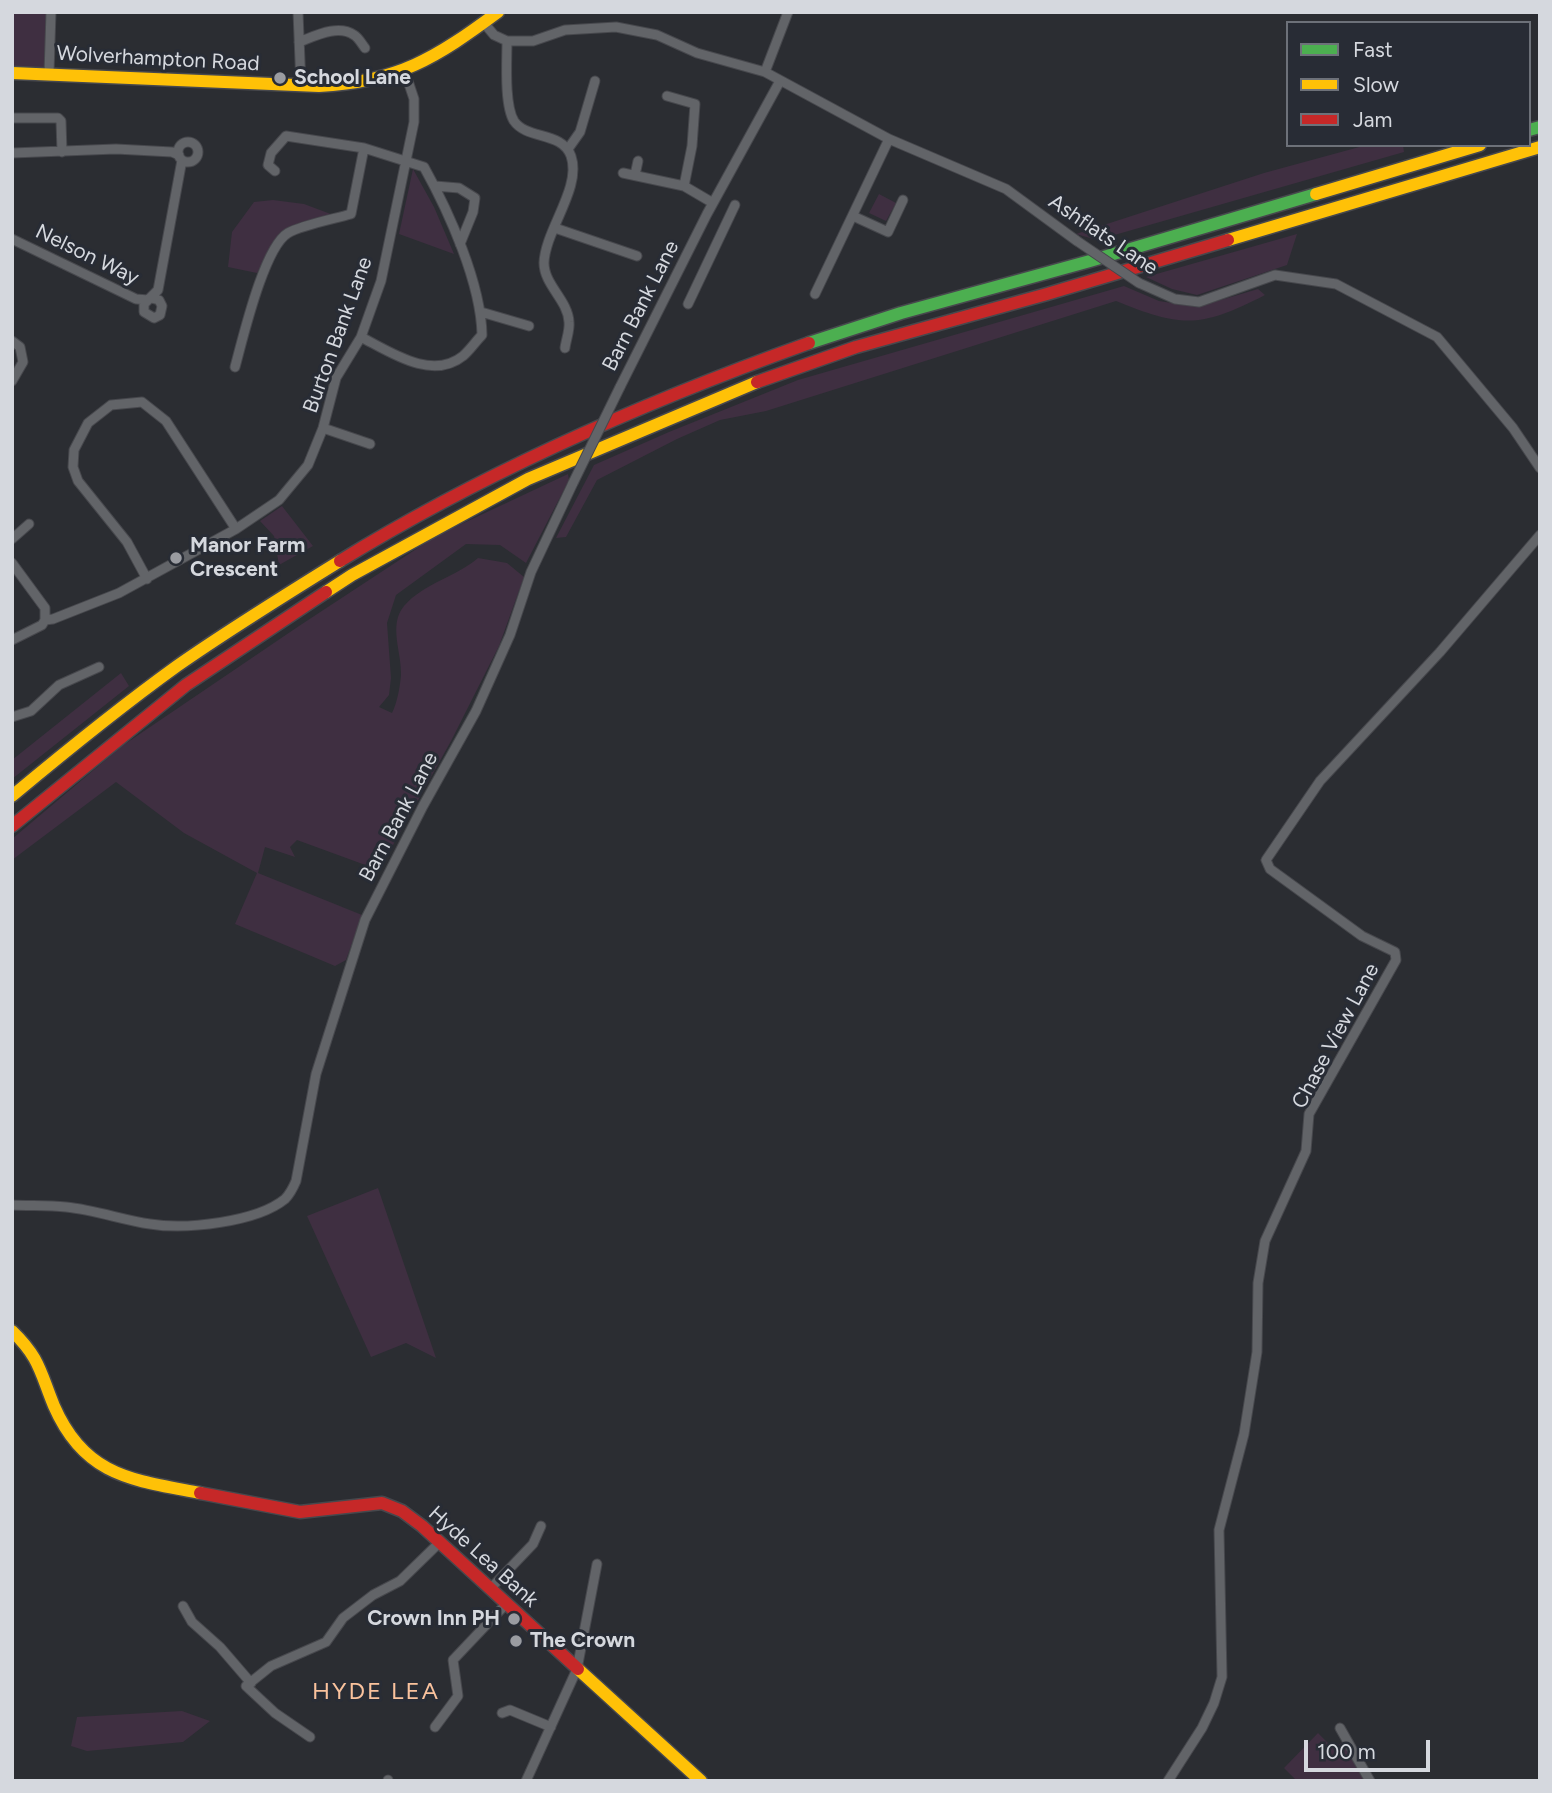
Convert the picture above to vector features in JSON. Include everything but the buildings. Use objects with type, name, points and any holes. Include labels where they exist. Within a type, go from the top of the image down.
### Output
[{"type":"main road","name":"Wolverhampton Road","points":[[12,73],[301,86],[345,85],[374,81],[405,72],[444,52],[498,12]]},
{"type":"main road","points":[[12,796],[65,750],[188,658],[337,560],[521,461],[724,375],[897,314],[1035,277],[1473,147]]},
{"type":"main road","points":[[12,826],[186,685],[352,575],[528,479],[732,391],[856,347],[1020,302],[1540,147]]},
{"type":"main road","name":"Hyde Lea Bank","points":[[12,1331],[30,1349],[43,1374],[51,1399],[77,1445],[114,1474],[300,1512],[382,1503],[402,1511],[491,1588],[701,1781]]},
{"type":"street","points":[[49,73],[51,12]]},
{"type":"street","points":[[298,12],[301,86]]},
{"type":"street","points":[[765,72],[788,12]]},
{"type":"street","points":[[484,23],[494,35],[507,41],[509,99],[514,121],[523,129],[548,137],[568,149],[573,169],[544,265],[550,283],[568,314],[565,348]]},
{"type":"street","name":"Ashflats Lane","points":[[507,41],[533,41],[565,30],[616,27],[657,35],[697,53],[765,72],[889,139],[1006,189],[1139,284],[1175,299],[1199,302],[1275,275],[1336,284],[1437,337],[1513,428],[1540,468]]},
{"type":"street","points":[[299,42],[326,32],[341,31],[354,34],[365,48]]},
{"type":"street","name":"Burton Bank Lane","points":[[12,640],[42,625],[45,620],[119,593],[236,529],[279,500],[308,466],[323,428],[336,378],[361,337],[381,281],[415,111],[405,72]]},
{"type":"street","points":[[568,149],[580,132],[595,80]]},
{"type":"street","name":"Barn Bank Lane","points":[[12,1205],[65,1207],[150,1224],[200,1226],[264,1212],[291,1192],[296,1181],[316,1074],[365,920],[423,806],[477,711],[510,635],[531,572],[620,387],[707,214],[780,81]]},
{"type":"street","points":[[667,96],[695,104],[692,146],[684,186]]},
{"type":"street","points":[[12,153],[62,152],[61,121],[58,118],[14,118]]},
{"type":"street","points":[[275,171],[268,165],[271,153],[286,136],[364,148],[405,160],[424,167],[435,186],[460,244],[481,312],[482,335],[462,357],[441,364],[412,363],[361,337]]},
{"type":"street","points":[[815,294],[889,139]]},
{"type":"street","name":"Nelson Way","points":[[12,239],[136,299],[149,299],[158,290],[181,158],[172,152],[116,145],[62,152]]},
{"type":"street","points":[[235,366],[255,293],[270,256],[286,233],[351,214],[364,148]]},
{"type":"street","points":[[635,175],[638,161]]},
{"type":"street","points":[[623,173],[684,186],[713,203]]},
{"type":"street","points":[[435,186],[459,188],[475,198],[473,212],[460,244]]},
{"type":"street","points":[[853,216],[888,232],[903,200]]},
{"type":"street","name":"Barn Bank Lane","points":[[688,304],[735,205]]},
{"type":"street","points":[[707,214],[724,224]]},
{"type":"street","points":[[555,228],[637,256]]},
{"type":"street","points":[[481,312],[529,326]]},
{"type":"street","points":[[12,341],[19,347],[23,362],[12,381]]},
{"type":"street","points":[[147,579],[127,542],[78,481],[73,467],[74,450],[88,423],[111,405],[142,402],[166,421],[236,529]]},
{"type":"street","points":[[323,428],[370,444]]},
{"type":"street","points":[[12,539],[29,524]]},
{"type":"street","name":"Chase View Lane","points":[[1168,1781],[1202,1728],[1222,1677],[1219,1530],[1244,1434],[1257,1352],[1258,1283],[1265,1241],[1306,1151],[1309,1114],[1396,960],[1395,952],[1352,929],[1270,869],[1266,860],[1320,781],[1440,652],[1540,535]]},
{"type":"street","points":[[12,563],[45,608],[45,620]]},
{"type":"street","points":[[12,717],[31,711],[59,685],[99,667]]},
{"type":"street","points":[[491,1588],[533,1544],[541,1526]]},
{"type":"street","points":[[248,1685],[271,1666],[326,1642],[343,1618],[373,1595],[400,1581],[440,1542]]},
{"type":"street","points":[[526,1781],[577,1669],[597,1564]]},
{"type":"street","points":[[435,1727],[458,1696],[453,1660],[507,1603]]},
{"type":"street","points":[[183,1606],[192,1622],[220,1647],[248,1685],[275,1713],[310,1737]]},
{"type":"street","points":[[502,1713],[510,1710],[551,1727]]},
{"type":"street","points":[[1340,1728],[1370,1781]]},
{"type":"shaded area","points":[[12,12],[46,12],[46,68],[12,69]]},
{"type":"shaded area","points":[[1359,147],[1403,147],[1404,152],[1097,240],[1076,234],[1264,173]]},
{"type":"shaded area","points":[[413,169],[434,207],[454,254],[399,234]]},
{"type":"shaded area","points":[[879,194],[896,203],[886,221],[869,213]]},
{"type":"shaded area","points":[[273,200],[304,204],[336,216],[276,240],[257,273],[228,267],[232,232],[254,202]]},
{"type":"shaded area","points":[[1297,234],[1287,265],[1197,295],[1172,289],[1146,277]]},
{"type":"shaded area","points":[[1124,286],[1159,301],[1197,307],[1258,289],[1265,295],[1224,314],[1191,320],[1158,316],[1116,301],[766,411],[720,420],[597,480],[566,537],[556,538],[594,465],[798,380]]},
{"type":"shaded area","points":[[568,474],[569,480],[526,563],[500,545],[466,544],[396,595],[387,623],[391,678],[389,695],[379,707],[392,713],[401,675],[396,630],[399,614],[404,606],[421,591],[478,558],[507,563],[524,577],[499,646],[451,741],[379,870],[297,840],[290,847],[295,857],[265,847],[258,873],[362,915],[346,960],[335,966],[235,924],[257,873],[184,833],[116,782],[12,860],[12,839],[122,746],[436,536]]},
{"type":"shaded area","points":[[282,506],[313,546],[279,565],[274,536],[260,521]]},
{"type":"shaded area","points":[[121,673],[129,686],[12,779],[12,760]]},
{"type":"shaded area","points":[[378,1188],[436,1358],[406,1343],[371,1357],[307,1216]]},
{"type":"shaded area","points":[[182,1711],[210,1721],[183,1742],[87,1751],[71,1746],[77,1717]]},
{"type":"shaded area","points":[[1318,1733],[1333,1748],[1343,1742],[1364,1781],[1297,1781],[1284,1768]]},
{"type":"traffic: fast","points":[[1531,129],[1540,127]]},
{"type":"traffic: fast","points":[[809,343],[901,313],[1090,261],[1316,194]]},
{"type":"traffic: slow","points":[[12,73],[319,86],[347,84],[415,65],[435,55],[498,12]]},
{"type":"traffic: slow","points":[[1316,194],[1473,147]]},
{"type":"traffic: slow","points":[[1228,240],[1540,147]]},
{"type":"traffic: slow","points":[[326,592],[352,575],[528,479],[757,382]]},
{"type":"traffic: slow","points":[[12,796],[177,666],[340,561]]},
{"type":"traffic: slow","points":[[12,1331],[34,1358],[66,1430],[80,1448],[114,1471],[153,1484],[200,1493]]},
{"type":"traffic: slow","points":[[578,1669],[701,1781]]},
{"type":"traffic: jam","points":[[757,382],[856,347],[1228,240]]},
{"type":"traffic: jam","points":[[340,561],[452,497],[568,440],[688,389],[809,343]]},
{"type":"traffic: jam","points":[[12,826],[186,685],[326,592]]},
{"type":"traffic: jam","points":[[200,1493],[300,1512],[382,1503],[402,1511],[422,1526],[578,1669]]},
{"type":"place","name":"School Lane","points":[[280,78]]},
{"type":"place","name":"Manor Farm Crescent","points":[[176,558]]},
{"type":"place","name":"Crown Inn PH","points":[[514,1619]]},
{"type":"place","name":"The Crown","points":[[516,1641]]},
{"type":"district","name":"HYDE LEA","points":[[376,1692]]}]
